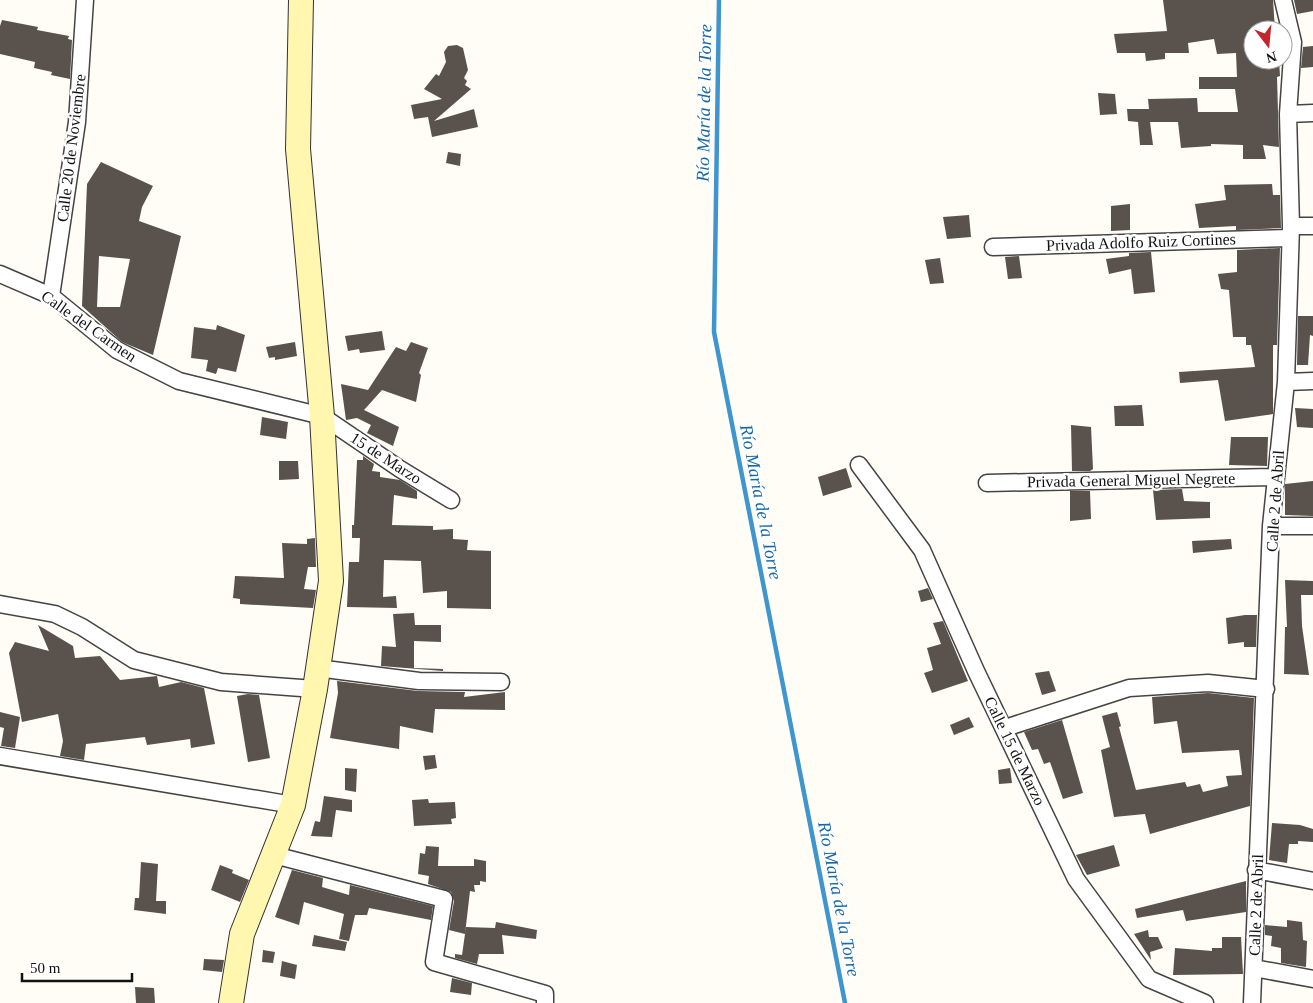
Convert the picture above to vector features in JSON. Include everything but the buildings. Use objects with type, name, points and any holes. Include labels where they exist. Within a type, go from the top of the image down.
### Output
[{"type":"main road","points":[[231,1003],[242,934],[293,805],[331,581],[322,416],[298,149],[301,0]]},
{"type":"street","name":"Calle 20 de Noviembre","points":[[51,296],[77,122],[85,0]]},
{"type":"street","name":"Calle 2 de Abril","points":[[1252,1003],[1271,526],[1286,382],[1290,232],[1288,114],[1293,42],[1283,0]]},
{"type":"street","points":[[1288,114],[1313,113]]},
{"type":"street","name":"Privada Adolfo Ruiz Cortines","points":[[993,247],[1290,232],[1313,226]]},
{"type":"street","name":"Calle del Carmen","points":[[0,274],[51,296],[116,350],[178,381],[322,416]]},
{"type":"street","points":[[1286,382],[1313,382]]},
{"type":"street","name":"15 de Marzo","points":[[322,416],[400,469],[450,500]]},
{"type":"street","name":"Calle 15 de Marzo","points":[[859,465],[922,550],[976,670],[1076,879],[1149,979],[1205,1003]]},
{"type":"street","name":"Privada General Miguel Negrete","points":[[987,483],[1275,477]]},
{"type":"street","points":[[1271,526],[1313,526]]},
{"type":"street","points":[[0,604],[55,614],[82,627],[134,660],[221,682],[316,678],[501,682]]},
{"type":"street","points":[[1005,728],[1130,688],[1208,684],[1266,689]]},
{"type":"street","points":[[0,756],[293,805]]},
{"type":"street","points":[[274,855],[444,899],[434,962],[545,994],[545,1003]]},
{"type":"street","points":[[1256,870],[1313,881]]},
{"type":"street","points":[[1254,968],[1313,979]]},
{"type":"waterway","name":"Río María de la Torre","points":[[719,0],[714,332],[845,1003]]}]
